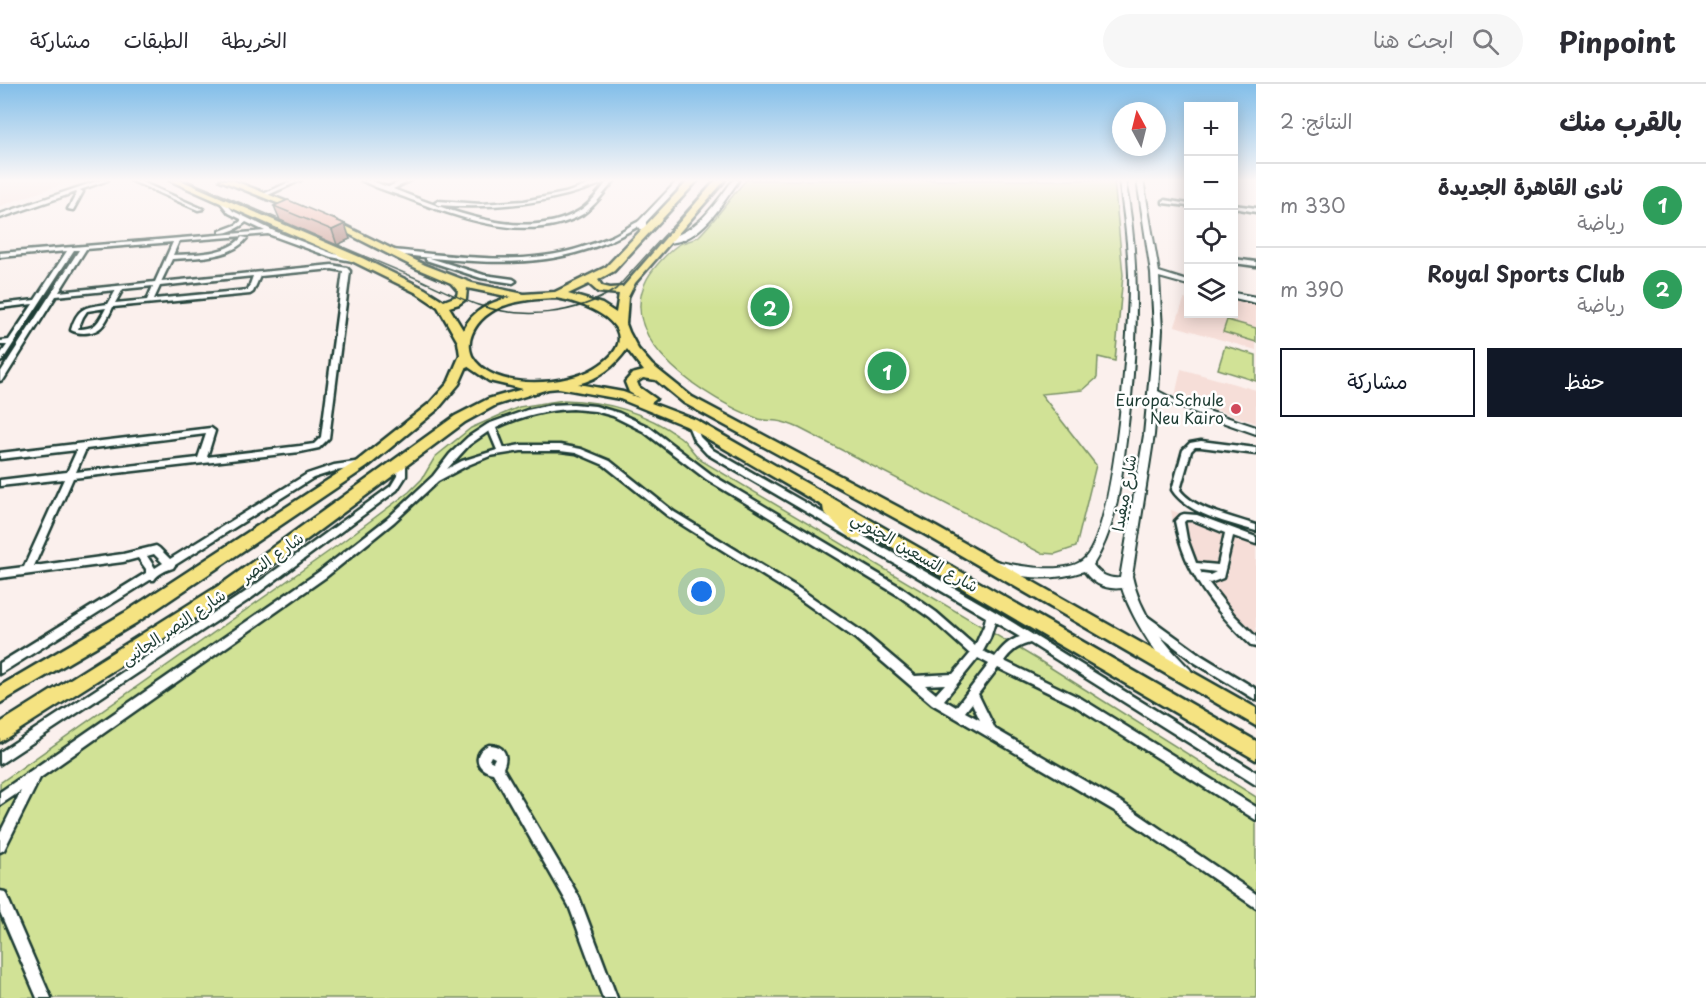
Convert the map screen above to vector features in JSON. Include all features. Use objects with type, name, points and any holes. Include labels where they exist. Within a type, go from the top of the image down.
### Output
[{"type":"main road","points":[[270,223],[358,260],[422,291],[442,305],[480,371],[491,378],[508,383],[544,387],[560,385],[592,375],[612,361],[621,348],[626,289],[635,275],[684,223]]},
{"type":"main road","points":[[331,223],[456,283],[487,291],[534,296]]},
{"type":"main road","points":[[556,295],[610,269],[649,223]]},
{"type":"main road","points":[[593,279],[595,286],[603,290],[614,292],[626,289]]},
{"type":"main road","points":[[442,305],[455,302],[462,297],[463,290],[456,283]]},
{"type":"main road","points":[[465,348],[473,322],[487,311],[508,301],[534,296],[556,295],[591,302],[614,316],[622,328]]},
{"type":"main road","name":"شارع التسعين الجنوبي","points":[[622,328],[640,359],[657,377],[688,400],[990,565],[1256,718]]},
{"type":"main road","name":"شارع النصر","points":[[0,695],[160,599],[362,464],[431,409],[453,384],[465,348]]},
{"type":"main road","points":[[657,377],[640,375],[632,380],[631,384],[635,390],[664,411]]},
{"type":"main road","name":"شارع التسعين الجنوبي","points":[[560,385],[608,393],[664,411],[691,423],[1256,751]]},
{"type":"main road","name":"شارع النصر","points":[[0,733],[229,588],[457,421],[492,402],[544,387]]},
{"type":"main road","points":[[431,409],[448,411],[457,421]]},
{"type":"main road","points":[[814,494],[855,534]]},
{"type":"street","points":[[0,253],[71,250],[211,236],[243,223]]},
{"type":"street","points":[[253,223],[336,257],[358,260]]},
{"type":"street","points":[[492,223],[508,226],[548,223]]},
{"type":"street","points":[[393,252],[481,261],[543,258],[596,246],[644,227],[648,223]]},
{"type":"street","points":[[668,241],[694,232],[702,223]]},
{"type":"street","name":"شارع ميفيدا","points":[[1086,564],[1099,549],[1110,506],[1125,417],[1133,290],[1128,223]]},
{"type":"street","name":"شارع ميفيدا","points":[[1147,223],[1155,279],[1158,330],[1154,393],[1127,566],[1127,581],[1140,615],[1168,655],[1194,683]]},
{"type":"street","points":[[0,253],[274,232]]},
{"type":"street","points":[[169,257],[215,254],[241,243],[244,238]]},
{"type":"street","points":[[149,302],[177,240]]},
{"type":"street","points":[[0,379],[83,249]]},
{"type":"street","points":[[0,360],[71,250]]},
{"type":"street","points":[[418,255],[459,271],[513,281]]},
{"type":"street","points":[[63,262],[74,261]]},
{"type":"street","points":[[1238,262],[1256,264]]},
{"type":"street","points":[[0,483],[309,447],[323,442],[326,433],[348,272],[340,268],[321,268],[53,294]]},
{"type":"street","points":[[120,288],[110,306],[97,328],[78,331],[73,329],[86,310],[110,306],[250,292],[257,274]]},
{"type":"street","points":[[1155,279],[1184,285]]},
{"type":"street","points":[[0,306],[37,302]]},
{"type":"street","points":[[24,323],[35,322]]},
{"type":"street","points":[[0,343],[12,342]]},
{"type":"street","points":[[1154,393],[1202,417]]},
{"type":"street","points":[[0,799],[323,574],[392,520],[435,479],[462,446],[491,426],[524,413],[563,407],[593,408],[625,417],[647,429],[684,460],[709,477],[899,591],[933,615],[975,652],[1087,707],[1256,814]]},
{"type":"street","points":[[1152,407],[1256,431]]},
{"type":"street","points":[[691,423],[697,438],[710,452],[991,614],[1256,779]]},
{"type":"street","points":[[491,426],[501,451]]},
{"type":"street","points":[[1233,427],[1256,439]]},
{"type":"street","points":[[0,456],[211,431],[202,459]]},
{"type":"street","points":[[1256,451],[1200,444],[1190,446],[1186,450],[1176,490],[1190,504],[1256,528]]},
{"type":"street","points":[[27,571],[83,446]]},
{"type":"street","points":[[435,479],[477,458],[501,451],[534,447],[578,451],[607,463],[671,514],[828,613],[860,636],[936,701],[991,734],[1050,765],[1117,806],[1256,902]]},
{"type":"street","name":"شارع النصر الجانبى","points":[[0,759],[247,596],[394,488],[401,479],[402,462]]},
{"type":"street","points":[[0,669],[310,476],[334,468],[362,464]]},
{"type":"street","points":[[1256,541],[1194,517],[1184,516],[1179,519],[1184,544],[1200,577],[1226,613],[1256,643]]},
{"type":"street","points":[[1200,577],[1214,579],[1220,575],[1230,531]]},
{"type":"street","points":[[0,574],[159,551],[170,565]]},
{"type":"street","points":[[141,555],[151,568],[151,577]]},
{"type":"street","points":[[990,565],[1046,572],[1063,571],[1086,564],[1092,574],[1101,580],[1113,584],[1127,581]]},
{"type":"street","points":[[1194,566],[1221,569]]},
{"type":"street","points":[[936,701],[956,679],[975,652],[989,628],[991,614]]},
{"type":"street","points":[[1140,615],[1198,659],[1256,695]]},
{"type":"street","points":[[957,714],[994,663],[1011,645],[1031,638]]},
{"type":"street","points":[[913,681],[956,679]]},
{"type":"street","points":[[973,694],[991,734]]},
{"type":"street","points":[[496,767],[574,902],[610,998]]},
{"type":"street","points":[[0,846],[35,776]]},
{"type":"street","points":[[0,897],[44,998]]},
{"type":"shaded area","points":[[1184,299],[1184,318],[1238,318],[1238,299],[1256,304],[1256,350],[1175,326]]},
{"type":"shaded area","name":"Europa Schule Neu Kairo","points":[[1181,369],[1256,390],[1256,423],[1175,396]]},
{"type":"shaded area","points":[[1171,510],[1256,542],[1256,645],[1211,603],[1187,564],[1174,529]]},
{"type":"green space","points":[[711,223],[1118,223],[1123,275],[1115,361],[1098,357],[1097,378],[1083,390],[1041,394],[1096,465],[1076,547],[1055,554],[1041,553],[799,428],[783,422],[759,419],[716,399],[672,366],[655,347],[643,325],[640,303],[647,279],[657,265],[674,248],[699,236]]},
{"type":"green space","points":[[1227,320],[1256,328],[1256,342],[1223,332]]},
{"type":"green space","points":[[1225,346],[1256,355],[1256,381],[1218,369]]},
{"type":"green space","points":[[564,400],[625,409],[667,428],[680,437],[702,461],[1040,661],[1256,797],[1256,998],[0,998],[0,783],[338,545],[409,492],[422,479],[435,457],[471,428],[519,407]]},
{"type":"building","points":[[314,223],[345,224],[332,230]]},
{"type":"railway","points":[[338,245],[478,305],[513,312],[549,312],[584,305],[616,289],[676,223]]},
{"type":"place","name":"Royal Sports Club","points":[[770,307]]},
{"type":"place","name":"نادى القاهرة الجديدة","points":[[887,371]]},
{"type":"place","name":"Europa Schule Neu Kairo","points":[[1236,409]]}]
